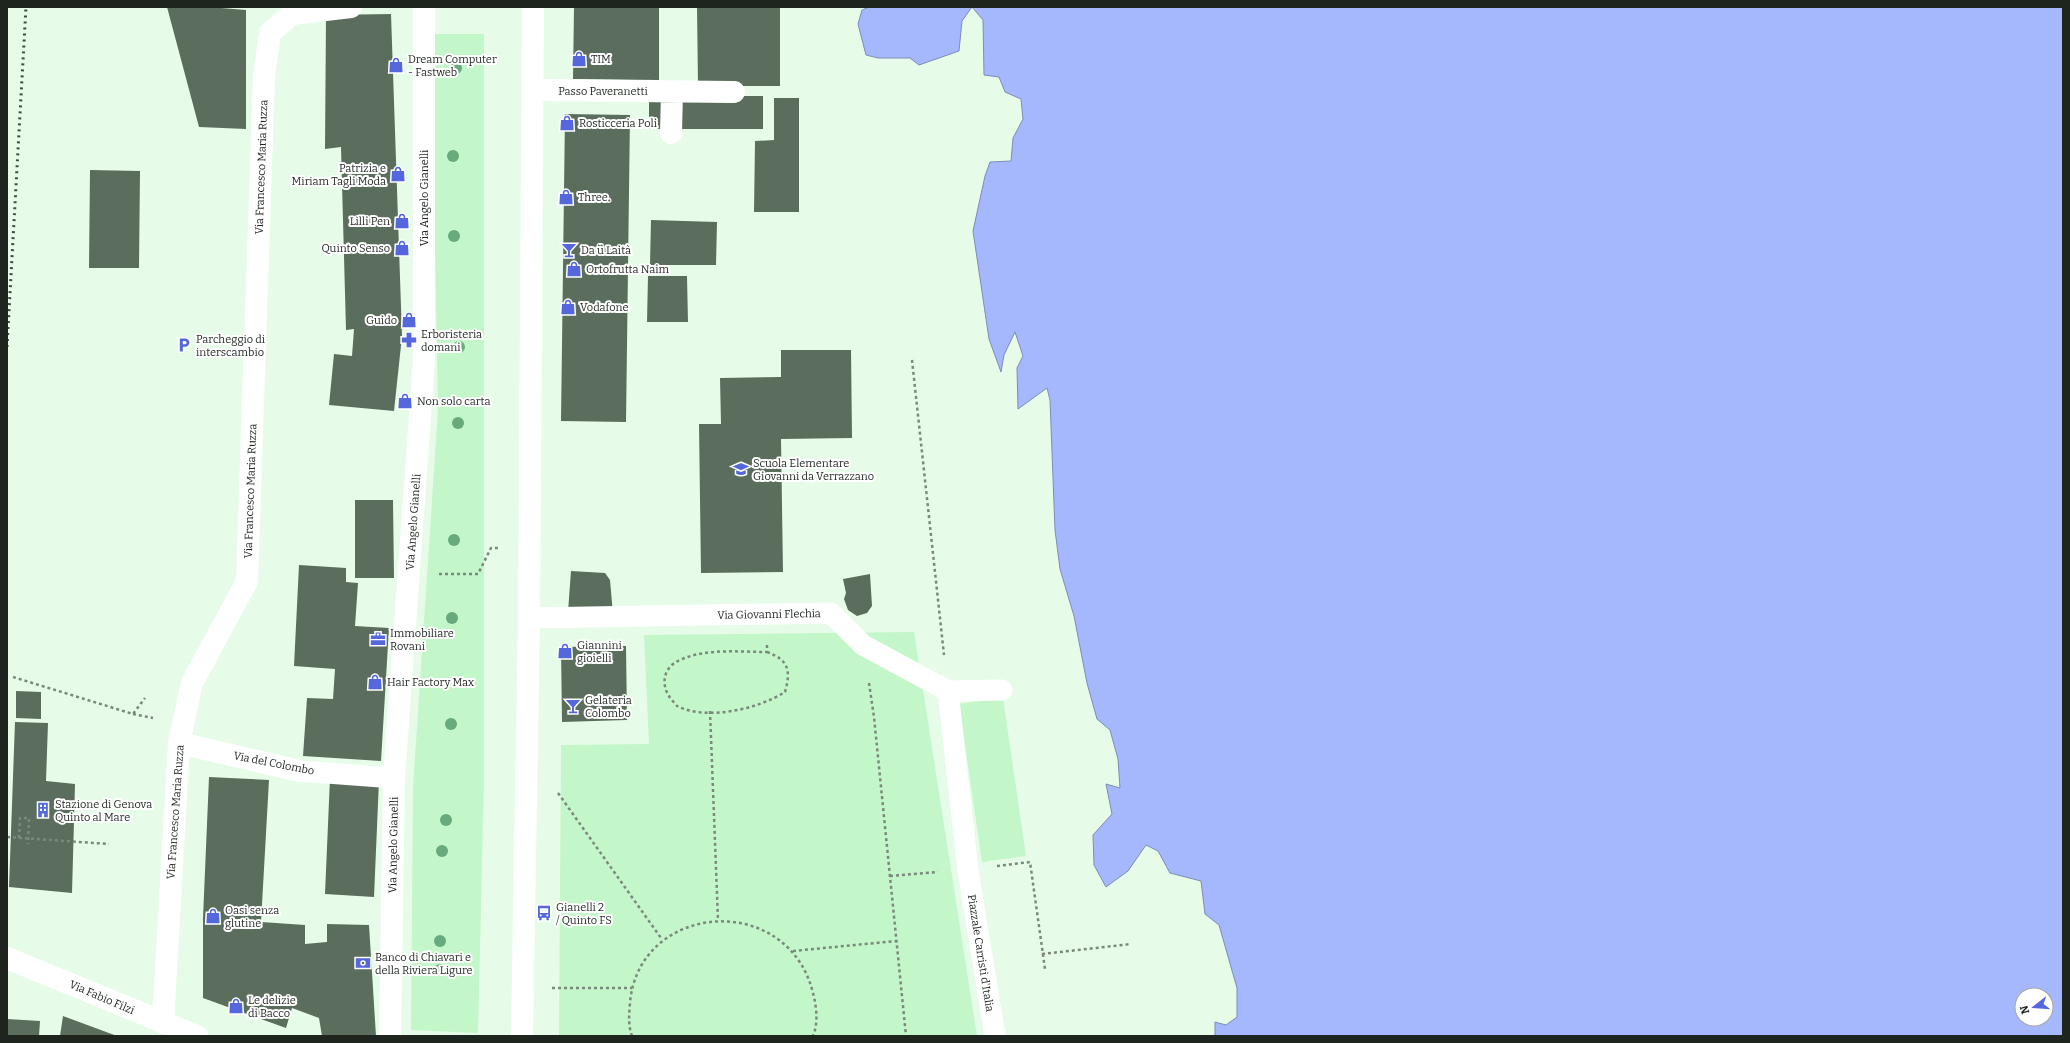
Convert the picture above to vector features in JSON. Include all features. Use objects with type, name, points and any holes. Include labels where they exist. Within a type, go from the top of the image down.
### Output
[{"type":"street","name":"Via Francesco Maria Ruzza","points":[[163,1023],[178,743],[192,683],[247,581],[264,76],[270,33],[292,14],[351,7]]},
{"type":"street","name":"Via Angelo Gianelli","points":[[390,1036],[394,778],[424,360],[424,7]]},
{"type":"street","points":[[522,1036],[530,548],[533,7]]},
{"type":"street","name":"Passo Paveranetti","points":[[533,90],[734,92]]},
{"type":"street","points":[[671,134],[672,91]]},
{"type":"street","name":"Via Giovanni Flechia","points":[[529,618],[831,613],[863,645],[948,691]]},
{"type":"street","points":[[968,870],[948,691],[1002,690]]},
{"type":"street","name":"Via del Colombo","points":[[178,743],[300,771],[394,778]]},
{"type":"street","name":"Piazzale Carristi d'Italia","points":[[968,870],[995,1036]]},
{"type":"street","name":"Via Fabio Filzi","points":[[7,958],[197,1036]]},
{"type":"path","points":[[912,360],[948,691]]},
{"type":"path","points":[[409,574],[478,574],[491,548],[530,548]]},
{"type":"path","points":[[766,614],[767,652]]},
{"type":"path","points":[[863,645],[874,717],[906,1036]]},
{"type":"path","points":[[721,652],[767,652],[777,656],[786,664],[788,680],[785,692],[775,699],[753,707],[723,713],[698,711],[676,705],[666,693],[663,682],[666,670],[679,660],[693,656],[721,652]]},
{"type":"path","points":[[13,677],[133,714],[145,698]]},
{"type":"path","points":[[710,711],[718,920]]},
{"type":"path","points":[[557,792],[661,938]]},
{"type":"path","points":[[19,838],[20,818],[29,818],[28,844]]},
{"type":"path","points":[[7,837],[109,844]]},
{"type":"path","points":[[890,876],[968,870],[1030,862],[1045,969]]},
{"type":"path","points":[[632,1036],[629,1026],[632,988],[646,958],[660,944],[687,926],[718,920],[751,924],[767,931],[792,951],[803,965],[815,995],[816,1028],[813,1036]]},
{"type":"path","points":[[792,951],[896,941]]},
{"type":"path","points":[[1042,954],[1131,944]]},
{"type":"path","points":[[523,988],[632,988]]},
{"type":"green space","points":[[431,34],[484,34],[484,779],[478,1033],[411,1030],[413,788],[438,410]]},
{"type":"green space","points":[[914,632],[977,1036],[559,1036],[561,745],[649,744],[644,635]]},
{"type":"green space","points":[[1003,698],[1026,856],[982,862],[959,704]]},
{"type":"water","points":[[869,7],[972,7],[962,21],[959,51],[919,65],[910,58],[878,58],[866,55],[858,24],[862,10]]},
{"type":"water","points":[[972,7],[2063,7],[2063,1036],[1215,1036],[1215,1022],[1226,1025],[1237,1017],[1237,988],[1219,925],[1205,914],[1201,881],[1170,873],[1158,851],[1146,845],[1128,871],[1106,887],[1094,865],[1093,835],[1112,814],[1106,784],[1120,788],[1118,759],[1110,730],[1097,719],[1087,683],[1074,616],[1060,569],[1055,530],[1050,400],[1047,388],[1018,409],[1017,368],[1023,356],[1015,332],[1004,355],[1001,372],[989,339],[973,231],[985,176],[990,162],[1011,161],[1013,138],[1023,119],[1021,99],[1005,92],[999,77],[984,75],[983,20]]},
{"type":"building","points":[[167,7],[209,7],[246,10],[246,129],[199,127]]},
{"type":"building","points":[[574,7],[659,7],[659,80],[573,79]]},
{"type":"building","points":[[697,7],[780,7],[780,86],[698,86]]},
{"type":"building","points":[[391,14],[402,336],[394,411],[329,405],[334,354],[352,356],[354,329],[346,330],[341,147],[325,149],[326,15]]},
{"type":"building","points":[[649,96],[763,96],[763,129],[649,129]]},
{"type":"building","points":[[774,98],[799,98],[799,212],[754,212],[755,141],[774,140]]},
{"type":"building","points":[[565,114],[630,115],[626,422],[561,421]]},
{"type":"building","points":[[90,170],[140,171],[139,268],[89,268]]},
{"type":"building","points":[[651,220],[717,222],[716,265],[650,265]]},
{"type":"building","points":[[648,276],[687,276],[688,322],[647,322]]},
{"type":"building","points":[[781,350],[851,350],[852,438],[781,439],[783,572],[701,573],[699,424],[721,424],[720,378],[781,377]]},
{"type":"building","points":[[355,500],[393,500],[394,578],[355,578]]},
{"type":"building","points":[[299,565],[346,568],[346,582],[358,583],[355,626],[389,628],[381,761],[303,756],[307,698],[333,699],[335,669],[294,666]]},
{"type":"building","points":[[571,571],[605,573],[610,580],[613,614],[568,612]]},
{"type":"building","points":[[870,574],[872,606],[867,613],[857,616],[848,610],[844,599],[846,593],[843,579]]},
{"type":"building","points":[[626,646],[627,720],[562,722],[561,647]]},
{"type":"building","points":[[16,691],[41,692],[41,719],[16,718]]},
{"type":"building","name":"Stazione di Genova Quinto al Mare","points":[[15,722],[48,723],[46,781],[75,784],[72,893],[9,887]]},
{"type":"building","points":[[209,777],[269,780],[261,922],[305,925],[305,944],[327,942],[327,924],[369,925],[376,1036],[322,1036],[319,1018],[292,1008],[286,1028],[203,998],[203,918]]},
{"type":"building","points":[[330,778],[379,780],[374,897],[325,894]]},
{"type":"building","points":[[63,1016],[117,1036],[60,1036]]},
{"type":"building","points":[[7,1019],[40,1021],[39,1036],[7,1036]]},
{"type":"railway","points":[[7,347],[26,7]]},
{"type":"place","name":"TIM","points":[[579,59]]},
{"type":"place","name":"Dream Computer - Fastweb","points":[[396,65]]},
{"type":"place","name":"Rosticceria Poli","points":[[567,123]]},
{"type":"place","name":"Patrizia e Miriam Tagli Moda","points":[[398,174]]},
{"type":"place","name":"Three.","points":[[566,197]]},
{"type":"place","name":"Lilli Pen","points":[[402,221]]},
{"type":"place","name":"Quinto Senso","points":[[402,248]]},
{"type":"place","name":"Da ü Laità","points":[[569,250]]},
{"type":"place","name":"Ortofrutta Naim","points":[[574,269]]},
{"type":"place","name":"Vodafone","points":[[568,307]]},
{"type":"place","name":"Guido","points":[[409,320]]},
{"type":"place","name":"Erboristeria domani","points":[[409,340]]},
{"type":"place","name":"Parcheggio di interscambio","points":[[184,345]]},
{"type":"place","name":"Non solo carta","points":[[405,401]]},
{"type":"place","name":"Scuola Elementare Giovanni da Verrazzano","points":[[741,469]]},
{"type":"place","name":"Immobiliare Rovani","points":[[378,639]]},
{"type":"place","name":"Giannini gioielli","points":[[565,651]]},
{"type":"place","name":"Hair Factory Max","points":[[375,682]]},
{"type":"place","name":"Gelateria Colombo","points":[[573,706]]},
{"type":"place","name":"Stazione di Genova Quinto al Mare","points":[[43,810]]},
{"type":"place","name":"Gianelli 2 / Quinto FS","points":[[544,913]]},
{"type":"place","name":"Oasi senza glutine","points":[[213,916]]},
{"type":"place","name":"Banco di Chiavari e della Riviera Ligure","points":[[363,963]]},
{"type":"place","name":"Le delizie di Bacco","points":[[236,1006]]}]
